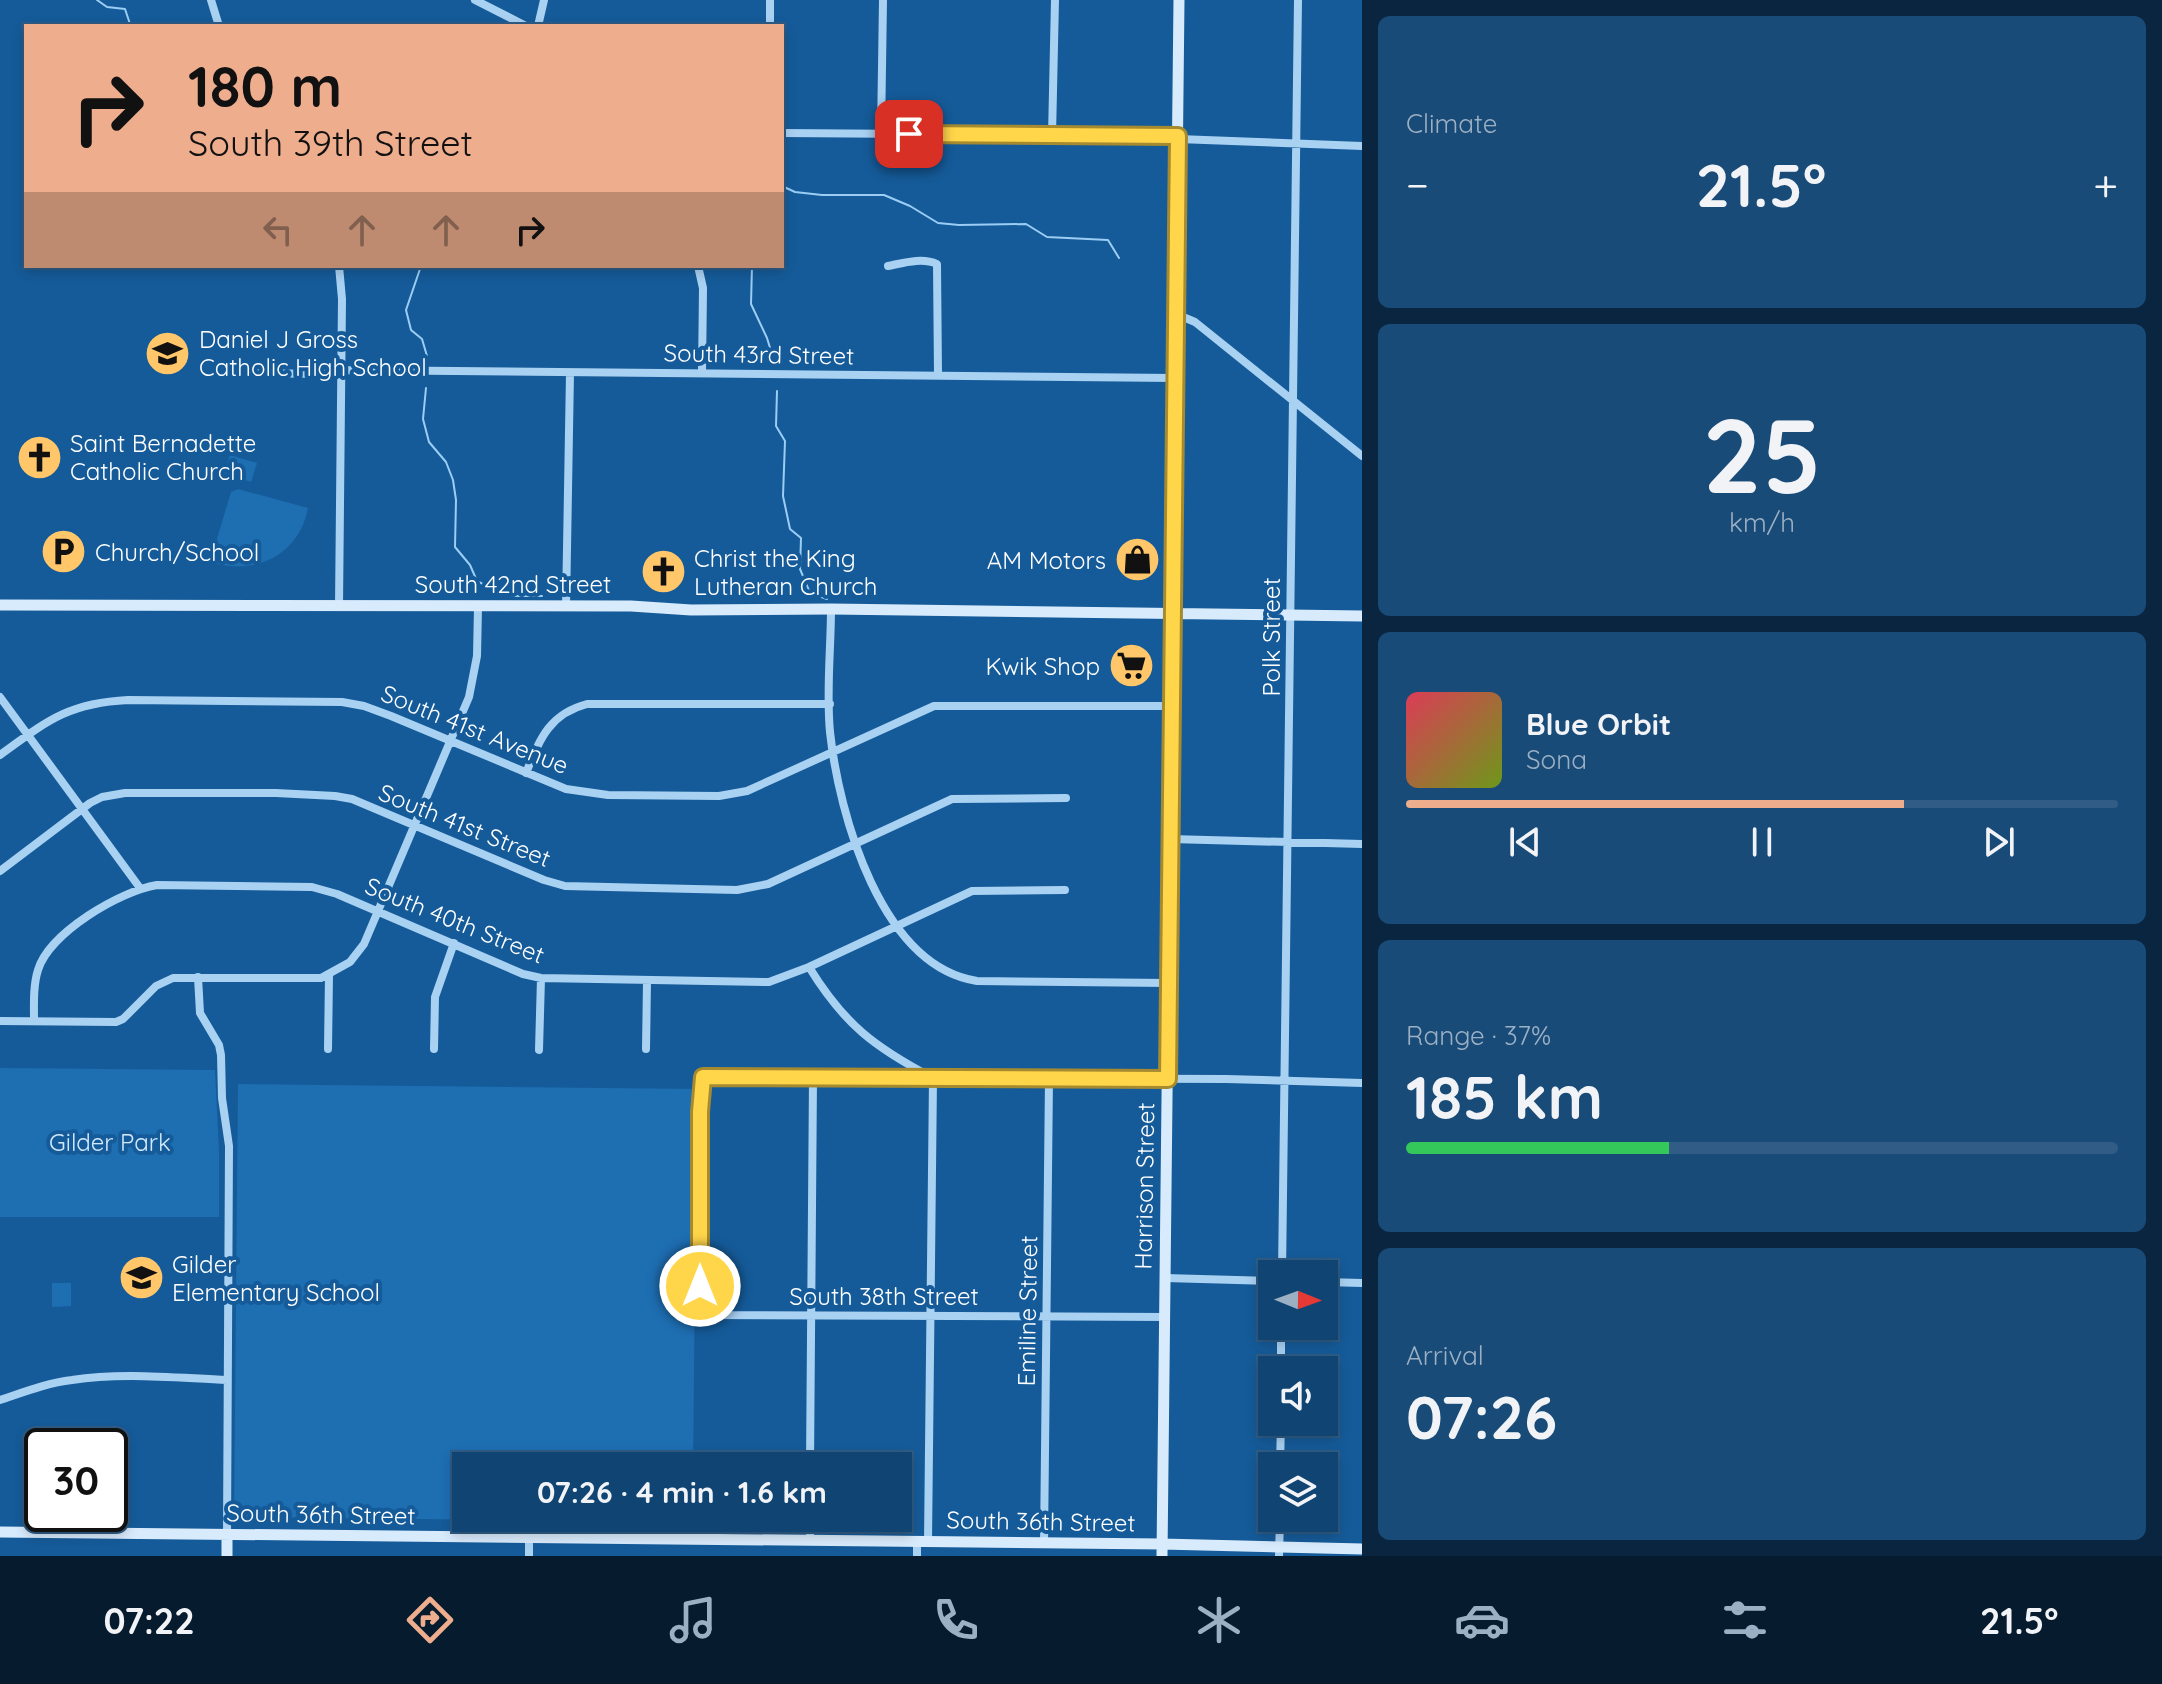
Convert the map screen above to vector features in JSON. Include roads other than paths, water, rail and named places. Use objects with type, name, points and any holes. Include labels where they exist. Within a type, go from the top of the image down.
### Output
[{"type":"main road","name":"Harrison Street","points":[[1162,1550],[1179,0]]},
{"type":"main road","name":"South 42nd Street","points":[[0,605],[631,606],[691,610],[1362,616]]},
{"type":"main road","name":"South 36th Street","points":[[0,1532],[922,1542],[1162,1550],[1362,1549]]},
{"type":"main road","points":[[227,1535],[227,1556]]},
{"type":"street","points":[[211,0],[218,24]]},
{"type":"street","points":[[475,0],[522,24]]},
{"type":"street","points":[[538,24],[544,0]]},
{"type":"street","points":[[770,0],[770,24]]},
{"type":"street","points":[[881,134],[883,0]]},
{"type":"street","points":[[1052,136],[1055,0]]},
{"type":"street","name":"Polk Street","points":[[1282,1260],[1298,0]]},
{"type":"street","points":[[784,133],[1178,138],[1362,146]]},
{"type":"street","points":[[888,266],[916,261],[937,264],[938,375]]},
{"type":"street","points":[[339,268],[342,372],[339,607]]},
{"type":"street","points":[[698,268],[703,288],[702,373]]},
{"type":"street","points":[[1176,314],[1195,322],[1362,456]]},
{"type":"street","name":"South 43rd Street","points":[[237,373],[702,373],[1175,378]]},
{"type":"street","points":[[566,607],[570,373]]},
{"type":"street","points":[[0,1021],[116,1022],[123,1019],[156,986],[173,978],[309,979],[329,975],[357,956],[469,697],[475,674],[478,607]]},
{"type":"street","points":[[831,609],[833,750],[855,842],[870,882],[897,927],[925,959],[965,979],[990,982],[1169,983]]},
{"type":"street","points":[[0,697],[140,888]]},
{"type":"street","name":"South 41st Avenue","points":[[0,755],[42,724],[69,710],[98,702],[330,702],[364,706],[566,789],[587,793],[719,796],[747,791],[934,706],[1172,706]]},
{"type":"street","points":[[526,773],[549,725],[561,714],[587,704],[830,704]]},
{"type":"street","name":"South 41st Street","points":[[0,871],[102,797],[125,793],[335,796],[352,799],[565,886],[737,890],[756,887],[952,799],[1066,798]]},
{"type":"street","points":[[1170,839],[1362,844]]},
{"type":"street","name":"South 40th Street","points":[[34,1021],[38,971],[45,954],[73,928],[115,899],[140,888],[157,885],[312,887],[378,910],[523,974],[541,978],[647,982],[769,982],[809,967],[972,891],[1065,890]]},
{"type":"street","points":[[434,1049],[435,997],[454,943]]},
{"type":"street","points":[[809,967],[840,1012],[869,1040],[933,1078]]},
{"type":"street","points":[[328,1049],[329,975]]},
{"type":"street","points":[[198,977],[200,1013],[219,1045],[221,1055],[222,1098],[229,1146],[227,1535]]},
{"type":"street","points":[[539,1050],[541,978]]},
{"type":"street","points":[[646,1049],[647,982]]},
{"type":"street","name":"South 38th Street","points":[[813,1077],[703,1077],[700,1112],[700,1315],[1165,1317]]},
{"type":"street","points":[[810,1452],[813,1077],[1362,1083]]},
{"type":"street","points":[[917,1556],[922,1542],[930,1316],[933,1078]]},
{"type":"street","name":"Emiline Street","points":[[1044,1544],[1049,1079]]},
{"type":"street","points":[[1165,1278],[1258,1281]]},
{"type":"street","points":[[1338,1282],[1362,1283]]},
{"type":"street","points":[[0,1400],[74,1379],[227,1380]]},
{"type":"street","points":[[810,1532],[810,1541]]},
{"type":"street","points":[[529,1538],[529,1556]]},
{"type":"waterway","points":[[97,0],[107,7],[125,9],[130,24]]},
{"type":"waterway","points":[[784,187],[795,192],[822,195],[884,195],[938,223],[1026,224],[1047,237],[1108,240],[1119,258]]},
{"type":"waterway","points":[[420,268],[406,310],[411,330],[422,339],[427,356]]},
{"type":"waterway","points":[[752,268],[751,304],[775,364]]},
{"type":"waterway","points":[[426,388],[423,419],[429,442],[446,462],[453,480],[456,500],[455,547],[470,565],[477,581],[514,596],[542,596]]},
{"type":"waterway","points":[[777,391],[776,426],[785,441],[783,496],[790,529],[801,538],[800,569],[810,593],[827,599]]},
{"type":"place","name":"Daniel J Gross Catholic High School","points":[[168,353]]},
{"type":"place","name":"Saint Bernadette Catholic Church","points":[[39,457]]},
{"type":"place","name":"Church/School","points":[[64,552]]},
{"type":"place","name":"AM Motors","points":[[1137,560]]},
{"type":"place","name":"Christ the King Lutheran Church","points":[[663,572]]},
{"type":"place","name":"Kwik Shop","points":[[1131,666]]},
{"type":"place","name":"Gilder Elementary School","points":[[141,1278]]},
{"type":"park label","name":"Gilder Park","points":[[110,1142]]}]
